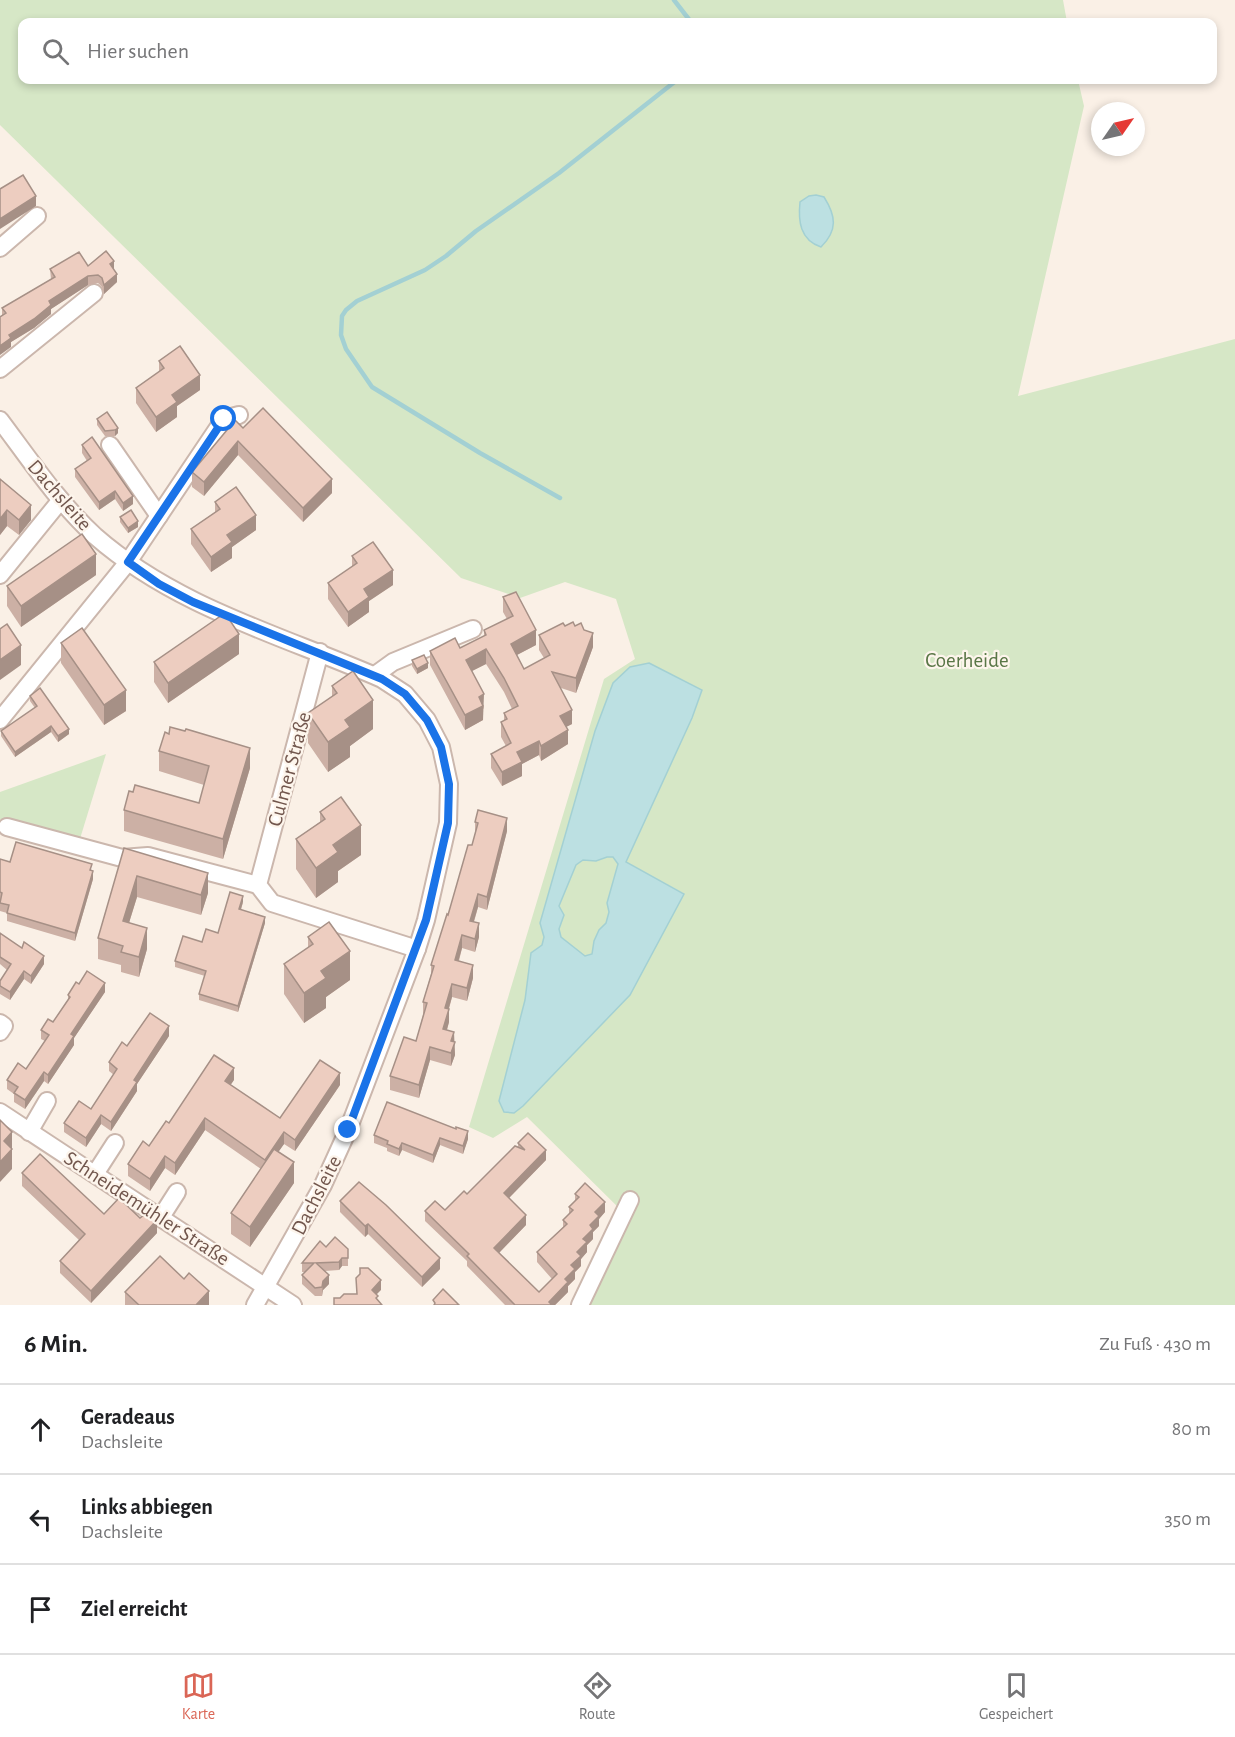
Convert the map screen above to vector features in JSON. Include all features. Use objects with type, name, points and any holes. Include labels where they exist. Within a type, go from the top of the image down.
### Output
[{"type":"street","points":[[0,248],[37,216]]},
{"type":"street","points":[[0,369],[94,294]]},
{"type":"street","points":[[0,720],[128,562],[224,419],[239,415]]},
{"type":"street","name":"Dachsleite","points":[[0,420],[60,501],[95,536],[128,562],[159,584],[193,602],[375,675],[405,694],[427,720],[441,747],[449,784],[448,823],[426,920],[417,949],[340,1148],[323,1185],[255,1305]]},
{"type":"street","points":[[110,445],[159,516]]},
{"type":"street","points":[[0,575],[60,501]]},
{"type":"street","points":[[375,675],[393,662],[473,629]]},
{"type":"street","name":"Culmer Straße","points":[[258,885],[320,652]]},
{"type":"street","points":[[7,827],[122,858],[148,856],[258,885],[272,903],[417,949]]},
{"type":"street","points":[[0,1023],[4,1026],[0,1032]]},
{"type":"street","points":[[29,1132],[47,1101]]},
{"type":"street","name":"Schneidemühler Straße","points":[[0,1112],[293,1305]]},
{"type":"street","points":[[95,1174],[115,1143]]},
{"type":"street","points":[[161,1218],[177,1192]]},
{"type":"street","points":[[580,1305],[630,1200]]},
{"type":"green space","name":"Coerheide","points":[[0,0],[1063,0],[1066,18],[18,18],[18,84],[1079,84],[1084,106],[1018,396],[1235,339],[1235,1305],[589,1305],[629,1218],[527,1117],[493,1138],[469,1127],[604,679],[635,659],[616,599],[565,582],[520,598],[461,578],[0,125]],"holes":[[[649,663],[702,691],[692,718],[626,862],[683,893],[514,1113],[504,1112],[499,1101],[525,1000],[531,953],[542,945],[544,937],[540,922]]]},
{"type":"green space","points":[[106,754],[79,842],[0,819],[0,792]]},
{"type":"green space","points":[[613,857],[618,864],[607,903],[609,912],[606,923],[599,930],[594,941],[592,954],[585,956],[561,937],[559,929],[563,915],[559,906],[576,865],[583,860],[596,861]]},
{"type":"water","points":[[809,196],[824,197],[833,217],[833,229],[821,247],[805,235],[799,216],[800,202]]},
{"type":"water","points":[[649,663],[702,690],[692,718],[626,862],[684,894],[630,995],[523,1106],[514,1113],[504,1112],[499,1101],[525,1000],[531,953],[542,945],[544,937],[540,923],[595,731],[613,683],[630,667]],"holes":[[[613,857],[618,864],[607,903],[609,912],[606,923],[599,930],[594,941],[592,954],[585,956],[561,937],[559,929],[564,915],[559,906],[576,865],[583,860],[596,861]]]},
{"type":"building","points":[[23,175],[36,196],[0,219],[0,189]]},
{"type":"building","points":[[106,251],[114,261],[110,264],[117,274],[104,285],[102,278],[98,275],[88,276],[49,301],[51,305],[9,335],[11,338],[0,346],[0,317],[6,313],[2,308],[55,277],[50,269],[79,252],[88,266]]},
{"type":"building","points":[[180,346],[200,375],[172,395],[177,402],[156,417],[136,388],[164,368],[159,361]]},
{"type":"building","points":[[263,408],[332,479],[303,508],[238,441],[204,482],[192,472],[234,419],[243,428]]},
{"type":"building","points":[[107,412],[118,428],[115,430],[105,431],[97,419]]},
{"type":"building","points":[[92,437],[133,496],[123,503],[115,491],[99,502],[75,469],[91,458],[82,445]]},
{"type":"building","points":[[0,479],[31,505],[19,520],[7,510],[0,519]]},
{"type":"building","points":[[236,487],[256,515],[227,535],[232,542],[211,557],[191,529],[220,509],[215,502]]},
{"type":"building","points":[[131,510],[138,521],[128,528],[120,517]]},
{"type":"building","points":[[82,534],[96,554],[21,606],[7,586]]},
{"type":"building","points":[[373,542],[393,570],[364,589],[369,597],[348,612],[328,583],[357,563],[352,556]]},
{"type":"building","points":[[516,592],[536,630],[511,644],[524,669],[550,655],[539,635],[563,623],[565,626],[573,622],[575,626],[581,623],[584,630],[593,633],[576,678],[552,672],[572,710],[560,716],[568,730],[541,746],[539,741],[517,752],[522,762],[502,772],[491,754],[511,743],[501,722],[507,719],[504,713],[518,706],[504,678],[486,649],[466,660],[484,694],[479,697],[483,706],[465,715],[430,651],[455,638],[460,648],[486,635],[484,630],[513,616],[503,597]]},
{"type":"building","points":[[225,613],[239,634],[168,683],[154,662]]},
{"type":"building","points":[[7,624],[21,645],[0,660],[0,629]]},
{"type":"building","points":[[82,628],[126,690],[104,705],[61,643]]},
{"type":"building","points":[[424,655],[428,663],[417,669],[412,660]]},
{"type":"building","points":[[353,671],[373,700],[345,720],[350,727],[328,742],[308,713],[337,693],[332,686]]},
{"type":"building","points":[[40,688],[69,729],[58,736],[51,726],[15,752],[1,731],[37,706],[30,696]]},
{"type":"building","points":[[170,727],[185,731],[186,729],[250,748],[223,839],[124,810],[129,791],[133,792],[135,785],[199,803],[209,766],[159,751],[165,732],[169,734]]},
{"type":"building","points":[[341,797],[361,825],[333,845],[338,852],[316,868],[296,839],[325,819],[320,812]]},
{"type":"building","points":[[478,810],[507,818],[487,897],[478,894],[470,921],[479,923],[475,939],[462,935],[455,960],[473,965],[467,988],[452,984],[445,1008],[449,1009],[443,1029],[454,1032],[451,1041],[455,1042],[451,1053],[430,1047],[419,1085],[390,1076],[404,1037],[416,1041],[427,1003],[423,1002],[434,966],[431,965],[468,845],[472,845],[478,823],[475,822]]},
{"type":"building","points":[[16,842],[92,864],[90,870],[93,871],[75,933],[7,913],[9,905],[0,903],[2,893],[0,892],[0,859],[10,862]]},
{"type":"building","points":[[124,848],[208,873],[201,895],[137,876],[123,921],[147,928],[139,957],[121,952],[123,946],[98,938]]},
{"type":"building","points":[[230,892],[243,896],[239,909],[265,917],[238,1006],[199,994],[206,971],[175,961],[183,936],[202,942],[206,929],[218,933]]},
{"type":"building","points":[[329,922],[350,951],[321,971],[326,978],[304,993],[284,964],[313,944],[308,937]]},
{"type":"building","points":[[0,933],[22,948],[24,942],[44,956],[31,976],[24,971],[10,992],[0,986],[0,981],[11,964],[0,957]]},
{"type":"building","points":[[87,971],[105,983],[71,1034],[74,1036],[48,1075],[44,1072],[25,1100],[14,1093],[18,1087],[7,1080],[18,1063],[26,1069],[49,1035],[41,1030],[48,1019],[53,1022],[70,997],[68,995],[76,982],[79,984]]},
{"type":"building","points":[[150,1013],[169,1026],[134,1080],[137,1082],[111,1122],[101,1115],[86,1138],[64,1123],[79,1101],[91,1109],[117,1069],[109,1062],[122,1042],[127,1046]]},
{"type":"building","points":[[214,1055],[234,1068],[225,1081],[280,1118],[320,1060],[340,1073],[295,1140],[284,1132],[265,1160],[205,1118],[175,1163],[165,1156],[150,1179],[128,1164],[143,1141],[149,1146],[166,1121],[169,1123]]},
{"type":"building","points":[[387,1102],[456,1129],[456,1127],[468,1131],[463,1146],[440,1138],[433,1155],[402,1143],[399,1149],[387,1144],[388,1141],[374,1135]]},
{"type":"building","points":[[0,1120],[12,1132],[4,1141],[12,1149],[0,1162]]},
{"type":"building","points":[[528,1133],[546,1150],[504,1193],[526,1215],[494,1248],[539,1292],[557,1274],[537,1252],[567,1224],[563,1220],[573,1210],[569,1207],[579,1197],[575,1194],[585,1183],[605,1202],[595,1212],[599,1216],[590,1225],[593,1229],[583,1239],[587,1242],[577,1252],[581,1256],[571,1265],[575,1269],[565,1279],[568,1282],[549,1302],[552,1305],[515,1305],[467,1256],[469,1254],[425,1211],[435,1201],[445,1210],[464,1191],[467,1194],[515,1146],[525,1150],[518,1143]]},
{"type":"building","points":[[274,1149],[294,1162],[250,1227],[231,1213]]},
{"type":"building","points":[[40,1154],[104,1214],[119,1198],[140,1218],[148,1212],[157,1220],[91,1291],[60,1261],[85,1234],[22,1173]]},
{"type":"building","points":[[359,1182],[440,1258],[422,1277],[368,1224],[365,1226],[340,1201]]},
{"type":"building","points":[[335,1237],[348,1249],[348,1258],[342,1258],[339,1262],[316,1263],[329,1275],[323,1281],[322,1287],[315,1288],[302,1275],[314,1263],[302,1263],[320,1241],[326,1247]]},
{"type":"building","points":[[160,1256],[184,1279],[189,1273],[209,1291],[196,1305],[139,1305],[125,1292]]},
{"type":"building","points":[[360,1268],[368,1268],[381,1280],[372,1290],[382,1305],[334,1305],[334,1298],[340,1298],[344,1294],[357,1294],[356,1278],[360,1274]]},
{"type":"building","points":[[443,1289],[459,1305],[434,1305],[433,1300]]},
{"type":"waterway","points":[[674,0],[688,18]]},
{"type":"waterway","points":[[560,498],[480,453],[372,387],[346,349],[341,335],[342,316],[357,301],[425,270],[446,256],[476,231],[559,173],[672,84]]},
{"type":"route","points":[[224,419],[128,562],[159,584],[193,602],[375,675],[405,694],[427,720],[441,747],[449,784],[448,823],[426,920],[348,1130]]}]
